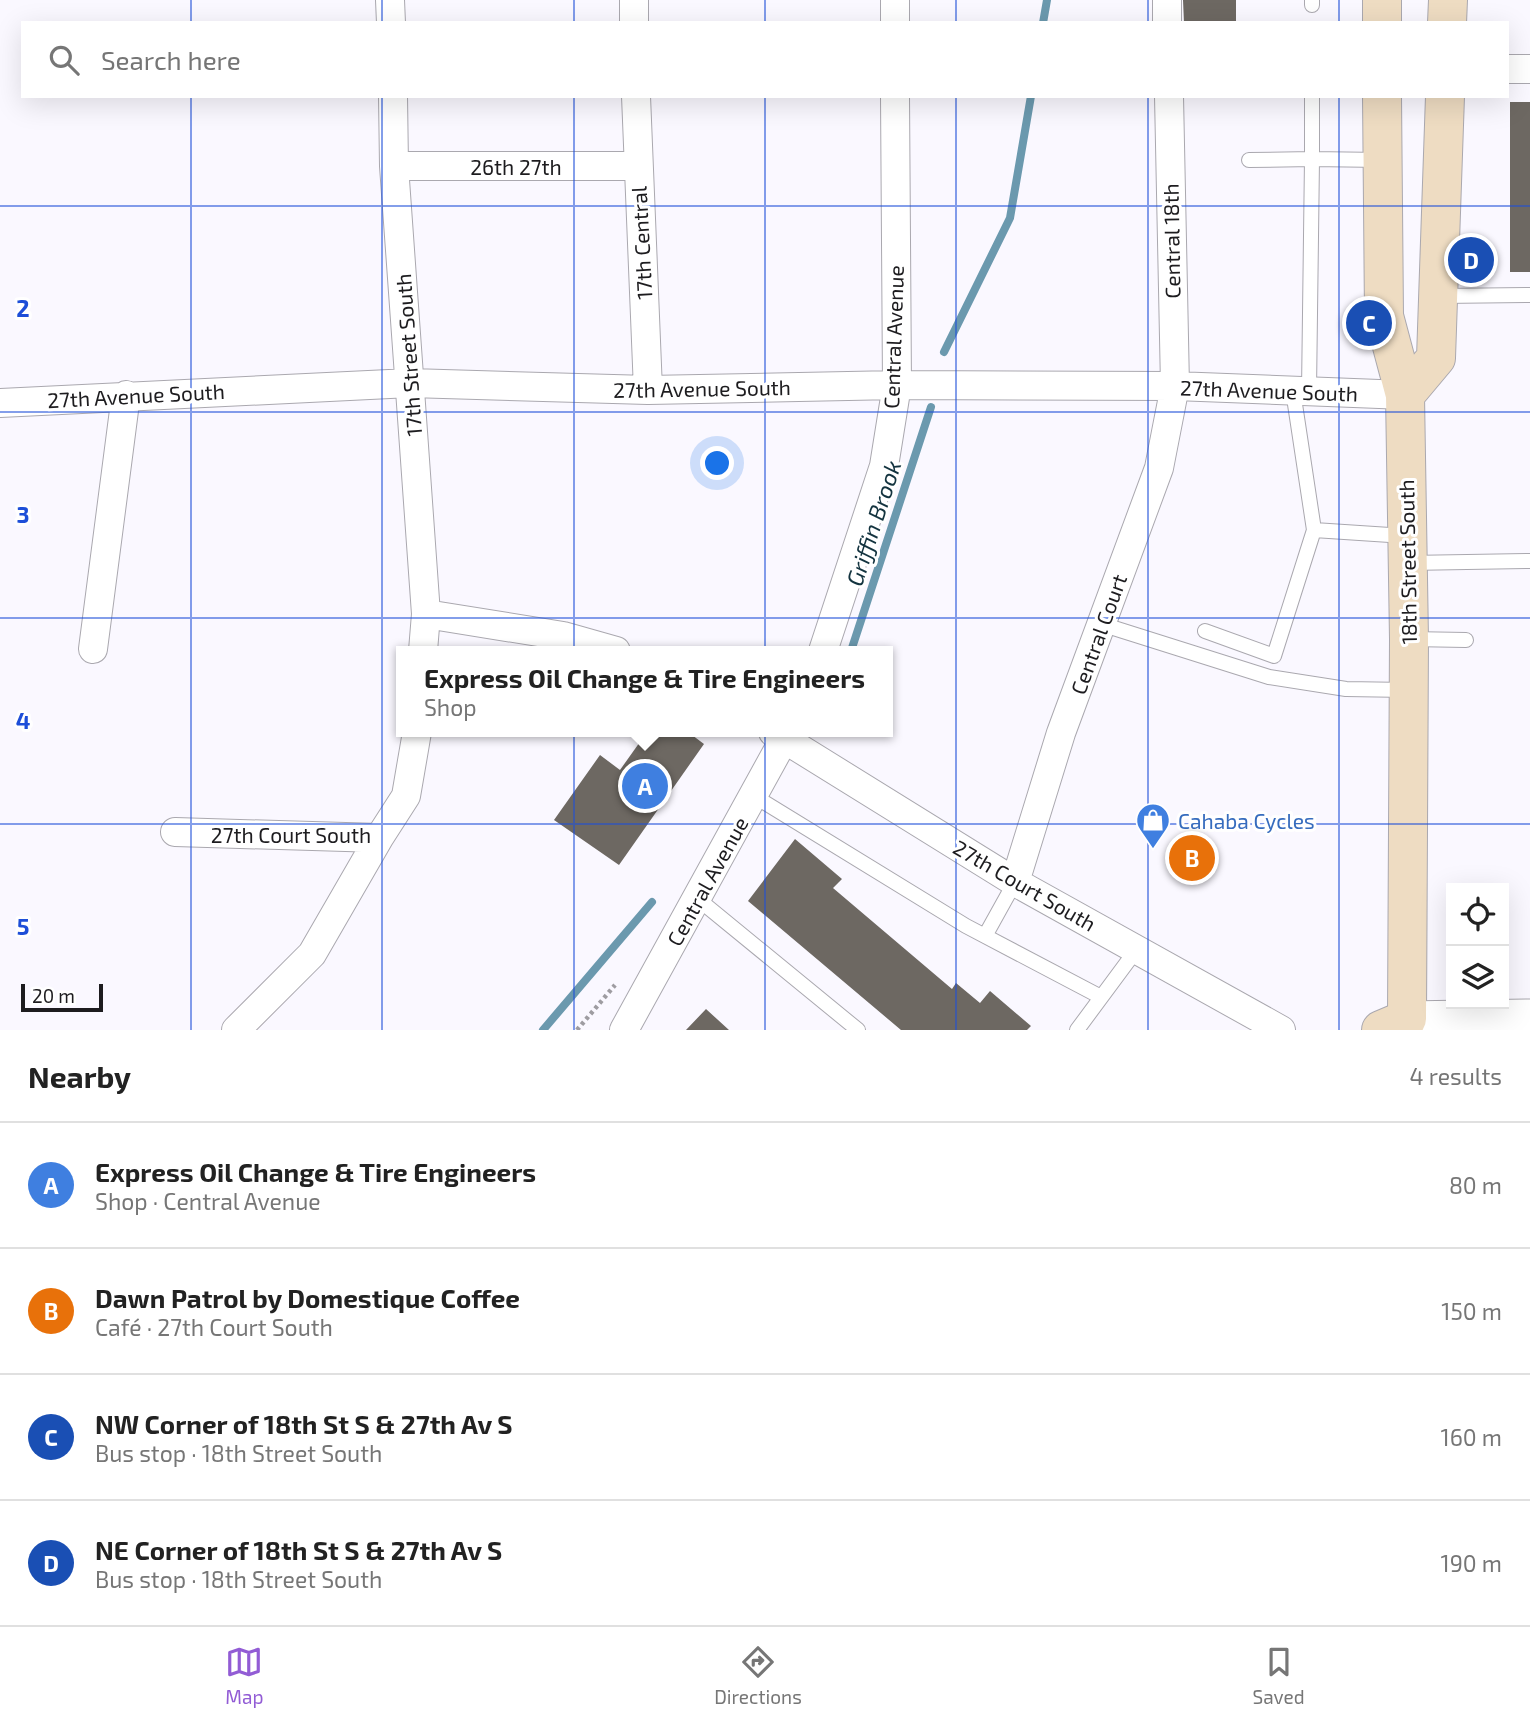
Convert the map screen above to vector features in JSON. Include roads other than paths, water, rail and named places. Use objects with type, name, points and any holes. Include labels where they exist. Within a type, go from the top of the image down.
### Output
[{"type":"main road","points":[[1447,21],[1448,0]]},
{"type":"main road","name":"18th Street South","points":[[1382,98],[1384,316],[1405,395],[1409,639],[1399,1026]]},
{"type":"main road","points":[[1405,395],[1436,358],[1445,98]]},
{"type":"street","points":[[390,0],[391,21]]},
{"type":"street","points":[[634,0],[635,21]]},
{"type":"street","points":[[895,0],[895,21]]},
{"type":"street","points":[[1167,0],[1167,21]]},
{"type":"street","points":[[1509,69],[1530,69]]},
{"type":"street","name":"17th Street South","points":[[393,98],[394,166],[426,614]]},
{"type":"street","name":"17th Central","points":[[636,98],[648,390]]},
{"type":"street","name":"Central Avenue","points":[[825,646],[884,466],[897,385],[895,98]]},
{"type":"street","name":"Central 18th","points":[[1168,98],[1175,386]]},
{"type":"street","name":"26th 27th","points":[[394,166],[638,166]]},
{"type":"street","name":"27th Avenue South","points":[[0,403],[410,383],[648,390],[897,385],[1175,386],[1405,395]]},
{"type":"street","name":"Central Court","points":[[1015,882],[1061,733],[1159,468],[1175,386]]},
{"type":"street","points":[[93,649],[126,395]]},
{"type":"street","points":[[424,646],[426,614],[563,636],[598,646]]},
{"type":"street","name":"27th Court South","points":[[175,832],[379,838],[406,796],[416,737]]},
{"type":"street","name":"Central Avenue","points":[[624,1030],[754,796],[781,737]]},
{"type":"street","name":"27th Court South","points":[[787,737],[1015,882],[1281,1030]]},
{"type":"street","points":[[236,1030],[312,954],[379,838]]},
{"type":"street","points":[[1399,1026],[1530,1017]]},
{"type":"lane","points":[[1205,631],[1274,656],[1314,530],[1301,391],[1312,159],[1312,98]]},
{"type":"lane","points":[[1249,160],[1382,160]]},
{"type":"lane","points":[[1439,296],[1530,295]]},
{"type":"lane","points":[[1314,530],[1406,549],[1530,561]]},
{"type":"lane","points":[[1101,624],[1255,673],[1346,689],[1408,690]]},
{"type":"lane","points":[[1409,639],[1466,640]]},
{"type":"lane","points":[[1255,673],[1263,652]]},
{"type":"lane","points":[[754,796],[985,936],[1101,998]]},
{"type":"lane","points":[[985,936],[1015,882]]},
{"type":"lane","points":[[698,899],[858,1030]]},
{"type":"lane","points":[[1077,1030],[1137,949]]},
{"type":"waterway","name":"Griffin Brook","points":[[1043,21],[1047,0]]},
{"type":"waterway","name":"Griffin Brook","points":[[944,352],[1010,218],[1031,98]]},
{"type":"waterway","name":"Griffin Brook","points":[[853,646],[931,407]]},
{"type":"waterway","name":"Griffin Brook","points":[[543,1030],[652,902]]},
{"type":"place","name":"NE Corner of 18th St S & 27th Av S","points":[[1471,260]]},
{"type":"place","name":"NW Corner of 18th St S & 27th Av S","points":[[1369,323]]},
{"type":"place","name":"Express Oil Change & Tire Engineers","points":[[645,786]]},
{"type":"place","name":"Cahaba Cycles","points":[[1153,850]]},
{"type":"place","name":"Dawn Patrol by Domestique Coffee","points":[[1192,858]]}]
